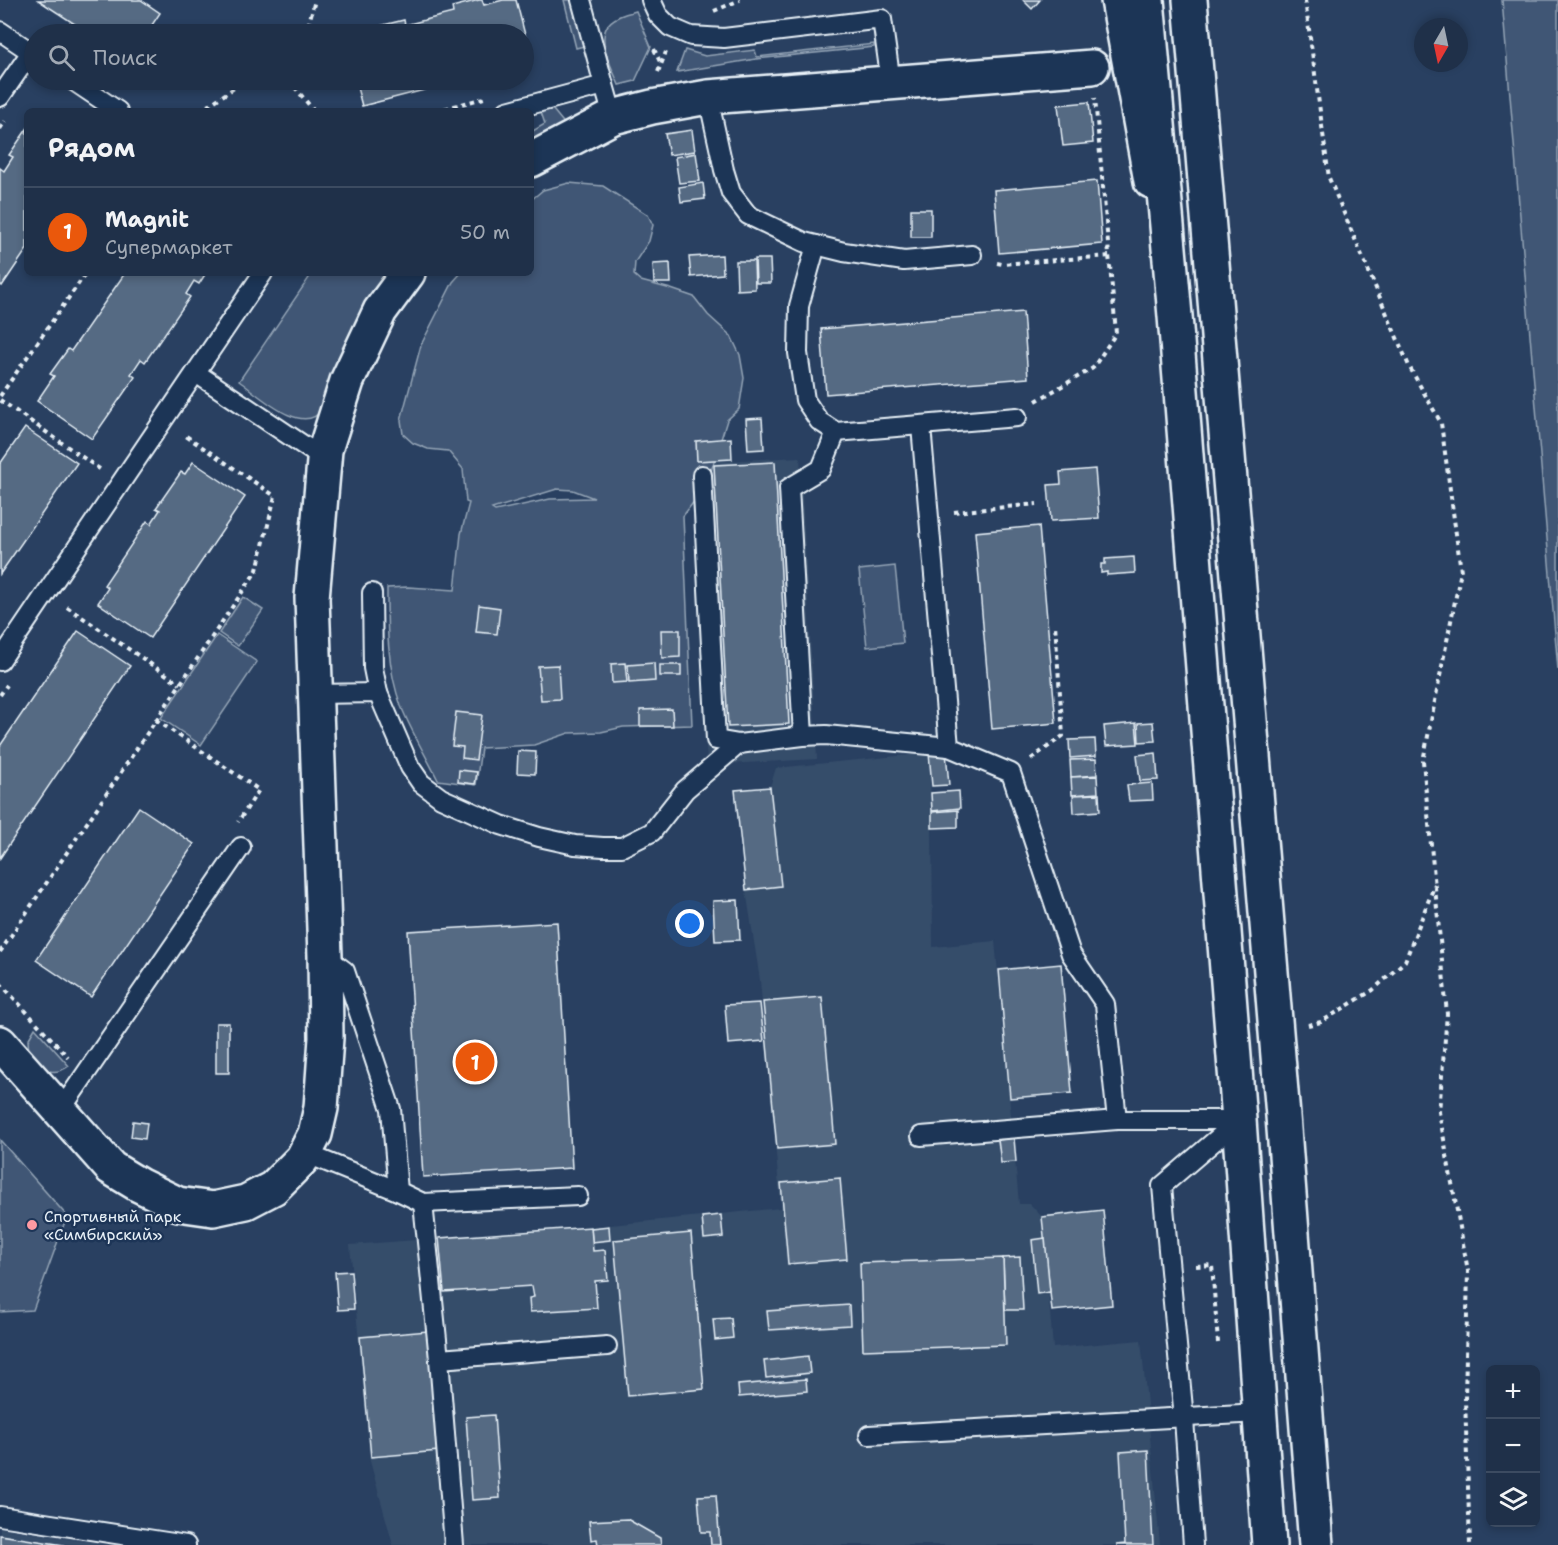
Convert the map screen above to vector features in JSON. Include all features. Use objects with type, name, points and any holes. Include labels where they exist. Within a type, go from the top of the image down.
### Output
[{"type":"main road","points":[[1118,0],[1175,316]]},
{"type":"main road","points":[[1147,0],[1175,316],[1239,1120],[1269,1545]]},
{"type":"main road","points":[[1190,0],[1283,1116],[1315,1536]]},
{"type":"main road","points":[[534,158],[613,117],[708,97],[1092,68]]},
{"type":"main road","points":[[0,1043],[111,1168],[178,1204],[213,1209],[246,1202],[273,1188],[302,1159],[315,1134],[321,1108],[326,1038],[312,598],[325,450],[347,381],[380,311],[406,276]]},
{"type":"main road","points":[[1239,1120],[1283,1116]]},
{"type":"lane","points":[[581,0],[613,117]]},
{"type":"lane","points":[[651,0],[658,15],[670,27],[691,36],[724,38],[882,19],[891,83]]},
{"type":"lane","points":[[0,31],[24,47]]},
{"type":"lane","points":[[0,97],[24,65]]},
{"type":"lane","points":[[518,108],[604,85]]},
{"type":"lane","points":[[87,90],[114,108]]},
{"type":"lane","points":[[708,97],[731,193],[748,215],[804,242],[844,252],[904,261],[972,255]]},
{"type":"lane","points":[[816,245],[799,306],[798,353],[806,400],[819,421],[836,432],[1017,417]]},
{"type":"lane","points":[[0,661],[261,276]]},
{"type":"lane","points":[[196,373],[324,459]]},
{"type":"lane","points":[[921,426],[949,747]]},
{"type":"lane","points":[[803,736],[789,488],[821,469],[836,432]]},
{"type":"lane","points":[[702,475],[716,740],[739,744],[826,735],[949,747],[1011,773],[1071,954],[1106,1004],[1117,1120]]},
{"type":"lane","points":[[372,593],[373,668],[378,693],[410,767],[421,783],[441,798],[501,825],[575,845],[603,848],[622,847],[652,832],[685,790],[739,744]]},
{"type":"lane","points":[[314,694],[378,693]]},
{"type":"lane","points":[[60,1111],[241,847]]},
{"type":"lane","points":[[325,956],[345,971],[391,1109],[398,1191]]},
{"type":"lane","points":[[921,1136],[1117,1120],[1239,1120]]},
{"type":"lane","points":[[1193,1545],[1184,1419],[1162,1186],[1239,1120]]},
{"type":"lane","points":[[305,1153],[423,1203],[578,1196]]},
{"type":"lane","points":[[423,1203],[439,1359],[454,1545]]},
{"type":"lane","points":[[439,1359],[608,1346]]},
{"type":"lane","points":[[869,1435],[1259,1413]]},
{"type":"lane","points":[[0,1516],[186,1545]]},
{"type":"path","points":[[309,24],[315,0]]},
{"type":"path","points":[[1305,0],[1329,178],[1409,366],[1441,423],[1461,571],[1423,760],[1447,1014],[1439,1112],[1468,1271],[1464,1399],[1470,1545]]},
{"type":"path","points":[[1017,417],[1039,399],[1093,368],[1116,333],[1092,68]]},
{"type":"path","points":[[204,108],[231,90]]},
{"type":"path","points":[[299,90],[312,108]]},
{"type":"path","points":[[447,108],[492,96]]},
{"type":"path","points":[[972,255],[1002,264],[1110,256]]},
{"type":"path","points":[[84,276],[0,398],[106,474]]},
{"type":"path","points":[[0,952],[257,570],[275,496],[180,432]]},
{"type":"path","points":[[929,514],[1037,504]]},
{"type":"path","points":[[62,604],[180,684]]},
{"type":"path","points":[[1011,773],[1063,736],[1055,624]]},
{"type":"path","points":[[0,695],[12,677]]},
{"type":"path","points":[[156,720],[259,790],[233,829]]},
{"type":"path","points":[[1276,1032],[1321,1022],[1373,990],[1405,961],[1436,884]]},
{"type":"path","points":[[0,983],[85,1075]]},
{"type":"path","points":[[1188,1267],[1212,1265]]},
{"type":"shaded area","points":[[564,0],[571,0],[584,46],[576,48]]},
{"type":"shaded area","points":[[1502,0],[1558,0],[1558,670]]},
{"type":"shaded area","points":[[636,11],[651,47],[635,81],[619,85],[605,48],[605,30],[618,17]]},
{"type":"shaded area","points":[[874,44],[874,47],[756,59],[677,72],[685,50],[705,56],[755,50],[757,57]]},
{"type":"shaded area","points":[[553,110],[567,127],[534,147],[534,130],[545,124],[541,112]]},
{"type":"shaded area","points":[[569,183],[603,186],[648,215],[653,225],[649,241],[635,262],[634,275],[641,281],[694,297],[708,315],[731,336],[740,355],[744,378],[739,409],[727,420],[707,484],[683,516],[692,725],[623,727],[601,732],[569,733],[534,745],[481,748],[476,785],[438,780],[409,725],[396,692],[389,648],[387,588],[455,590],[461,534],[469,503],[466,502],[463,469],[448,451],[428,449],[413,443],[403,434],[401,420],[421,345],[453,282],[458,276],[534,276],[534,198],[543,190]],"holes":[[[557,489],[573,490],[594,498],[550,499],[495,511],[492,509]]]},
{"type":"shaded area","points":[[308,276],[390,276],[322,410],[314,417],[303,419],[280,411],[239,381]]},
{"type":"shaded area","points":[[800,457],[817,759],[707,765],[690,463]]},
{"type":"shaded area","points":[[895,566],[903,643],[867,647],[859,570]]},
{"type":"shaded area","points":[[243,597],[263,610],[238,646],[219,633]]},
{"type":"shaded area","points":[[217,635],[257,662],[201,745],[161,718]]},
{"type":"shaded area","points":[[929,753],[933,947],[995,941],[1019,1204],[1030,1204],[1042,1217],[1053,1348],[1141,1340],[1160,1545],[393,1545],[370,1461],[350,1245],[591,1227],[781,1208],[760,980],[746,890],[735,790],[770,787],[776,768]]},
{"type":"shaded area","points":[[35,1028],[69,1066],[63,1070],[47,1070],[29,1055],[28,1040]]},
{"type":"shaded area","name":"Спортивный парк «Симбирский»","points":[[0,1140],[67,1216],[33,1310],[0,1312]]},
{"type":"shaded area","points":[[0,1528],[108,1545],[0,1545]]},
{"type":"building","points":[[38,0],[141,0],[160,13],[153,24],[75,24]]},
{"type":"building","points":[[479,0],[482,0],[484,5],[503,0],[516,0],[522,24],[409,24],[453,13],[452,7]]},
{"type":"building","points":[[1023,0],[1040,0],[1032,9]]},
{"type":"building","points":[[404,20],[405,24],[387,24]]},
{"type":"building","points":[[358,90],[424,90],[362,106]]},
{"type":"building","points":[[1089,102],[1093,143],[1063,146],[1058,105]]},
{"type":"building","points":[[692,130],[695,151],[669,155],[665,134]]},
{"type":"building","points":[[24,133],[24,253],[2,286],[0,284],[0,168],[4,171],[13,157],[9,155]]},
{"type":"building","points":[[696,153],[700,181],[679,183],[675,157]]},
{"type":"building","points":[[1097,181],[1102,244],[999,253],[994,190]]},
{"type":"building","points":[[703,183],[705,199],[681,202],[679,187]]},
{"type":"building","points":[[911,209],[931,209],[931,237],[911,237]]},
{"type":"building","points":[[722,255],[723,274],[691,277],[689,257]]},
{"type":"building","points":[[755,259],[770,259],[771,283],[756,283]]},
{"type":"building","points":[[736,261],[754,261],[755,289],[737,290]]},
{"type":"building","points":[[670,263],[671,283],[654,283],[653,264]]},
{"type":"building","points":[[123,276],[204,276],[199,284],[194,281],[186,294],[190,297],[145,362],[141,359],[131,374],[135,377],[92,439],[37,401],[54,376],[50,374],[68,349],[71,351]]},
{"type":"building","points":[[1023,312],[1028,378],[826,394],[821,329]]},
{"type":"building","points":[[762,418],[764,449],[748,450],[746,419]]},
{"type":"building","points":[[25,428],[77,463],[0,574],[0,464]]},
{"type":"building","points":[[731,438],[732,459],[697,461],[696,441]]},
{"type":"building","points":[[193,462],[245,497],[150,638],[98,603],[108,588],[104,585],[147,521],[151,524],[160,510],[156,508],[181,472],[185,474]]},
{"type":"building","points":[[775,462],[789,724],[728,727],[714,465]]},
{"type":"building","points":[[1095,469],[1099,518],[1051,521],[1048,485],[1061,484],[1060,472]]},
{"type":"building","points":[[1039,526],[1056,723],[992,729],[975,532]]},
{"type":"building","points":[[1134,557],[1135,573],[1107,575],[1107,572],[1101,573],[1101,564],[1105,564],[1105,559]]},
{"type":"building","points":[[479,605],[500,608],[497,634],[476,632]]},
{"type":"building","points":[[661,630],[680,630],[680,657],[662,658]]},
{"type":"building","points":[[78,631],[130,666],[0,858],[0,746]]},
{"type":"building","points":[[625,663],[627,682],[612,683],[611,664]]},
{"type":"building","points":[[654,663],[655,681],[629,683],[628,665]]},
{"type":"building","points":[[558,665],[560,699],[541,700],[538,666]]},
{"type":"building","points":[[660,665],[681,665],[681,676],[660,676]]},
{"type":"building","points":[[672,709],[673,726],[640,726],[640,710]]},
{"type":"building","points":[[456,712],[482,715],[476,760],[462,758],[463,747],[452,746]]},
{"type":"building","points":[[1153,722],[1155,741],[1139,742],[1138,723]]},
{"type":"building","points":[[1136,723],[1138,744],[1106,746],[1104,726]]},
{"type":"building","points":[[1095,739],[1096,756],[1070,758],[1069,740]]},
{"type":"building","points":[[518,751],[536,752],[535,774],[517,773]]},
{"type":"building","points":[[946,752],[949,785],[932,786],[929,753]]},
{"type":"building","points":[[1156,753],[1158,780],[1140,781],[1137,755]]},
{"type":"building","points":[[1096,759],[1097,775],[1071,777],[1070,760]]},
{"type":"building","points":[[459,770],[477,772],[475,784],[458,782]]},
{"type":"building","points":[[1097,776],[1098,793],[1072,795],[1071,777]]},
{"type":"building","points":[[1152,783],[1153,800],[1129,801],[1127,785]]},
{"type":"building","points":[[770,787],[781,886],[746,890],[735,790]]},
{"type":"building","points":[[959,791],[960,808],[932,811],[931,793]]},
{"type":"building","points":[[1099,794],[1100,811],[1074,813],[1073,795]]},
{"type":"building","points":[[139,807],[194,844],[91,997],[36,960]]},
{"type":"building","points":[[958,810],[958,827],[932,828],[932,812]]},
{"type":"building","points":[[738,900],[740,940],[715,941],[713,901]]},
{"type":"building","points":[[557,922],[572,1168],[423,1177],[408,931]]},
{"type":"building","points":[[1061,964],[1072,1093],[1010,1098],[999,970]]},
{"type":"building","points":[[822,997],[835,1144],[777,1149],[763,1002]]},
{"type":"building","points":[[760,1003],[764,1041],[728,1044],[725,1005]]},
{"type":"building","points":[[216,1023],[229,1023],[229,1073],[216,1073]]},
{"type":"building","points":[[133,1121],[147,1123],[145,1139],[131,1137]]},
{"type":"building","points":[[1014,1138],[1016,1162],[1001,1163],[998,1140]]},
{"type":"building","points":[[840,1178],[847,1259],[788,1264],[781,1183]]},
{"type":"building","points":[[1103,1210],[1112,1305],[1052,1311],[1042,1217]]},
{"type":"building","points":[[721,1215],[723,1237],[704,1239],[702,1217]]},
{"type":"building","points":[[609,1226],[610,1240],[592,1242],[591,1228]]},
{"type":"building","points":[[591,1227],[593,1251],[605,1250],[608,1280],[595,1281],[597,1308],[530,1312],[529,1298],[534,1297],[532,1286],[444,1292],[439,1238]]},
{"type":"building","points":[[691,1233],[704,1389],[628,1396],[614,1240]]},
{"type":"building","points":[[1045,1238],[1050,1292],[1037,1294],[1032,1240]]},
{"type":"building","points":[[1020,1257],[1023,1310],[1005,1310],[1003,1258]]},
{"type":"building","points":[[1003,1258],[1006,1345],[863,1350],[860,1263]]},
{"type":"building","points":[[351,1271],[354,1309],[338,1310],[335,1272]]},
{"type":"building","points":[[849,1305],[850,1325],[769,1330],[767,1311]]},
{"type":"building","points":[[731,1318],[733,1338],[715,1340],[713,1319]]},
{"type":"building","points":[[428,1331],[439,1451],[371,1457],[360,1337]]},
{"type":"building","points":[[808,1356],[810,1373],[766,1378],[764,1361]]},
{"type":"building","points":[[806,1379],[807,1391],[739,1397],[738,1385]]},
{"type":"building","points":[[494,1415],[500,1498],[472,1500],[466,1417]]},
{"type":"building","points":[[1148,1450],[1153,1545],[1116,1545],[1125,1544],[1120,1452]]},
{"type":"building","points":[[716,1495],[720,1545],[711,1545],[710,1532],[701,1532],[698,1496]]},
{"type":"building","points":[[627,1519],[660,1538],[661,1545],[598,1545],[597,1539],[591,1540],[589,1521]]},
{"type":"building","points":[[0,1535],[64,1545],[0,1545]]},
{"type":"place","name":"Magnit","points":[[475,1062]]},
{"type":"place","name":"Спортивный парк «Симбирский»","points":[[32,1225]]}]
